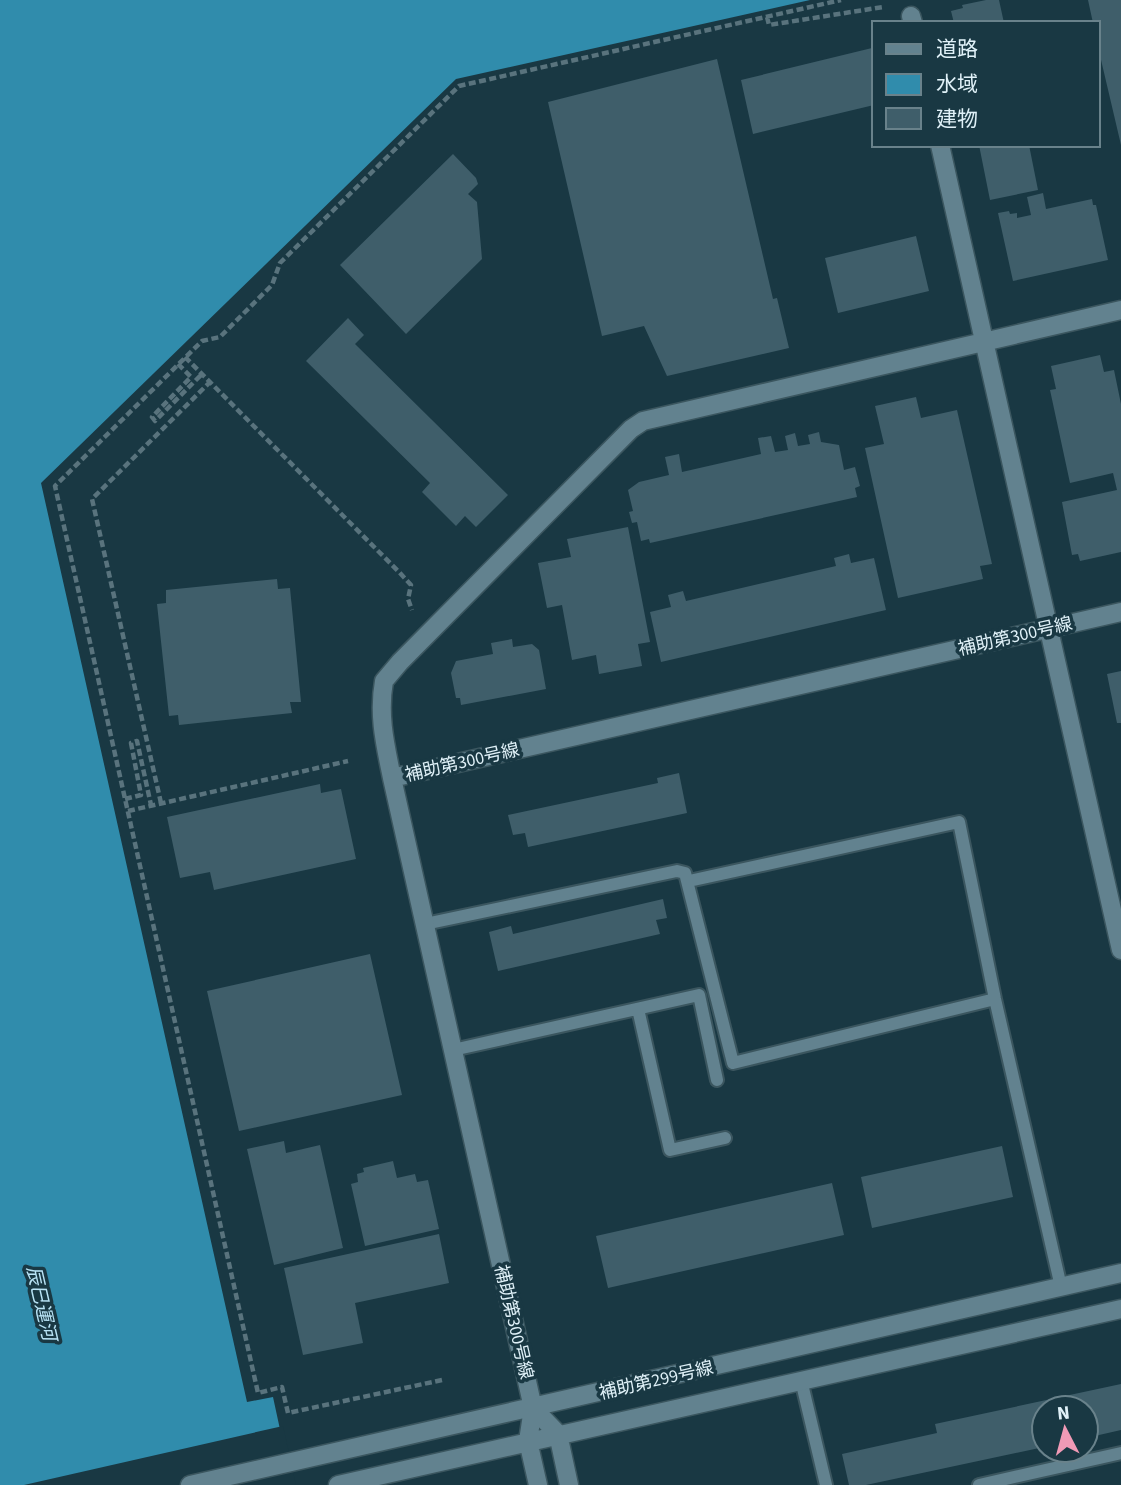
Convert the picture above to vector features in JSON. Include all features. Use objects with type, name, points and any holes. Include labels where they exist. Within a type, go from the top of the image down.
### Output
[{"type":"street","points":[[940,147],[1121,950]]},
{"type":"street","points":[[392,778],[381,725],[380,703],[384,681],[631,429],[656,417],[1121,310]]},
{"type":"street","name":"補助第300号線","points":[[533,1408],[392,778],[1121,612]]},
{"type":"street","name":"補助第299号線","points":[[190,1485],[1121,1273]]},
{"type":"street","name":"補助第299号線","points":[[345,1483],[1121,1309]]},
{"type":"street","points":[[533,1408],[558,1434],[569,1485]]},
{"type":"street","points":[[533,1408],[528,1441],[538,1485]]},
{"type":"lane","points":[[689,881],[959,822],[995,999],[1061,1287]]},
{"type":"lane","points":[[425,924],[677,871],[685,873],[733,1063],[995,999]]},
{"type":"lane","points":[[453,1050],[699,995],[718,1080]]},
{"type":"lane","points":[[638,1009],[670,1150],[725,1138]]},
{"type":"lane","points":[[801,1380],[826,1485]]},
{"type":"lane","points":[[979,1485],[1121,1453]]},
{"type":"path","points":[[442,1380],[288,1413],[282,1387],[258,1393],[55,486],[202,341],[220,337],[272,285],[280,263],[459,86],[841,0]]},
{"type":"path","points":[[767,16],[769,25],[883,7]]},
{"type":"path","points":[[185,357],[411,585],[408,599],[412,610]]},
{"type":"path","points":[[177,364],[191,377],[152,417],[155,421],[202,374]]},
{"type":"path","points":[[161,803],[92,499],[210,382]]},
{"type":"path","points":[[125,799],[141,795],[131,743],[137,741],[151,805]]},
{"type":"path","points":[[128,811],[348,761]]},
{"type":"water","name":"辰巳運河","points":[[0,0],[810,0],[456,79],[41,483],[247,1402],[273,1397],[292,1485],[0,1485]]},
{"type":"pier","points":[[283,1426],[296,1485],[24,1485]]},
{"type":"building","points":[[999,0],[1004,21],[954,21],[951,11],[963,8],[962,5]]},
{"type":"building","points":[[1088,0],[1121,0],[1121,145],[1100,56],[1100,21],[1093,21]]},
{"type":"building","points":[[872,48],[872,105],[753,134],[741,80]]},
{"type":"building","points":[[717,59],[773,299],[777,298],[789,348],[667,376],[644,326],[602,336],[548,102]]},
{"type":"building","points":[[979,147],[1029,147],[1038,190],[990,200]]},
{"type":"building","points":[[453,154],[476,178],[478,184],[468,194],[477,202],[482,259],[406,334],[340,265]]},
{"type":"building","points":[[1043,193],[1046,209],[1092,199],[1093,205],[1096,205],[1108,260],[1013,281],[998,213],[1017,213],[1017,218],[1031,215],[1027,197]]},
{"type":"building","points":[[916,236],[929,291],[838,313],[825,258]]},
{"type":"building","points":[[348,318],[364,335],[355,344],[508,495],[476,527],[465,516],[456,526],[422,492],[430,483],[306,361]]},
{"type":"building","points":[[1100,355],[1104,372],[1114,370],[1121,404],[1121,552],[1080,561],[1078,554],[1072,555],[1062,502],[1117,490],[1113,473],[1070,483],[1050,390],[1056,389],[1051,366]]},
{"type":"building","points":[[916,397],[921,418],[957,410],[992,564],[980,566],[983,579],[898,598],[865,448],[884,444],[875,406]]},
{"type":"building","points":[[819,432],[821,442],[839,445],[844,470],[855,467],[860,486],[855,488],[857,497],[650,543],[649,539],[641,541],[637,522],[632,523],[629,512],[633,511],[628,490],[639,482],[669,475],[665,457],[679,454],[682,472],[761,454],[758,438],[771,436],[775,452],[788,450],[785,436],[795,433],[798,446],[810,444],[808,435]]},
{"type":"building","points":[[628,527],[650,642],[638,644],[642,666],[599,674],[596,655],[572,660],[562,605],[547,608],[538,563],[571,557],[567,539]]},
{"type":"building","points":[[849,554],[851,563],[874,558],[886,610],[661,662],[650,612],[671,607],[668,595],[683,591],[686,601],[836,566],[834,558]]},
{"type":"building","points":[[277,579],[278,589],[290,588],[301,702],[290,702],[292,713],[179,725],[178,715],[169,716],[157,604],[166,603],[166,590]]},
{"type":"building","points":[[512,639],[513,647],[532,644],[539,650],[546,689],[461,705],[460,698],[456,698],[451,673],[456,661],[493,654],[491,643]]},
{"type":"building","points":[[1121,671],[1121,723],[1117,723],[1107,674]]},
{"type":"building","points":[[679,773],[687,813],[528,847],[525,833],[513,835],[508,815],[658,783],[657,778]]},
{"type":"building","points":[[320,784],[321,793],[341,789],[356,859],[214,890],[210,872],[180,878],[167,817]]},
{"type":"building","points":[[663,899],[667,918],[656,920],[660,934],[498,971],[489,932],[511,926],[513,934]]},
{"type":"building","points":[[370,954],[402,1095],[239,1131],[207,991]]},
{"type":"building","points":[[284,1141],[286,1153],[320,1145],[343,1248],[274,1265],[247,1149]]},
{"type":"building","points":[[1002,1146],[1013,1197],[872,1228],[861,1177]]},
{"type":"building","points":[[393,1161],[397,1178],[415,1174],[417,1182],[428,1180],[439,1229],[365,1246],[351,1184],[358,1182],[357,1174],[364,1172],[363,1168]]},
{"type":"building","points":[[832,1183],[844,1235],[608,1288],[596,1236]]},
{"type":"building","points":[[439,1234],[449,1283],[355,1303],[363,1343],[303,1355],[284,1268]]},
{"type":"building","points":[[1121,1384],[1121,1430],[1100,1435],[1100,1394],[1074,1394]]},
{"type":"building","points":[[1030,1404],[1030,1450],[866,1485],[849,1485],[842,1454],[937,1433],[935,1424]]}]
